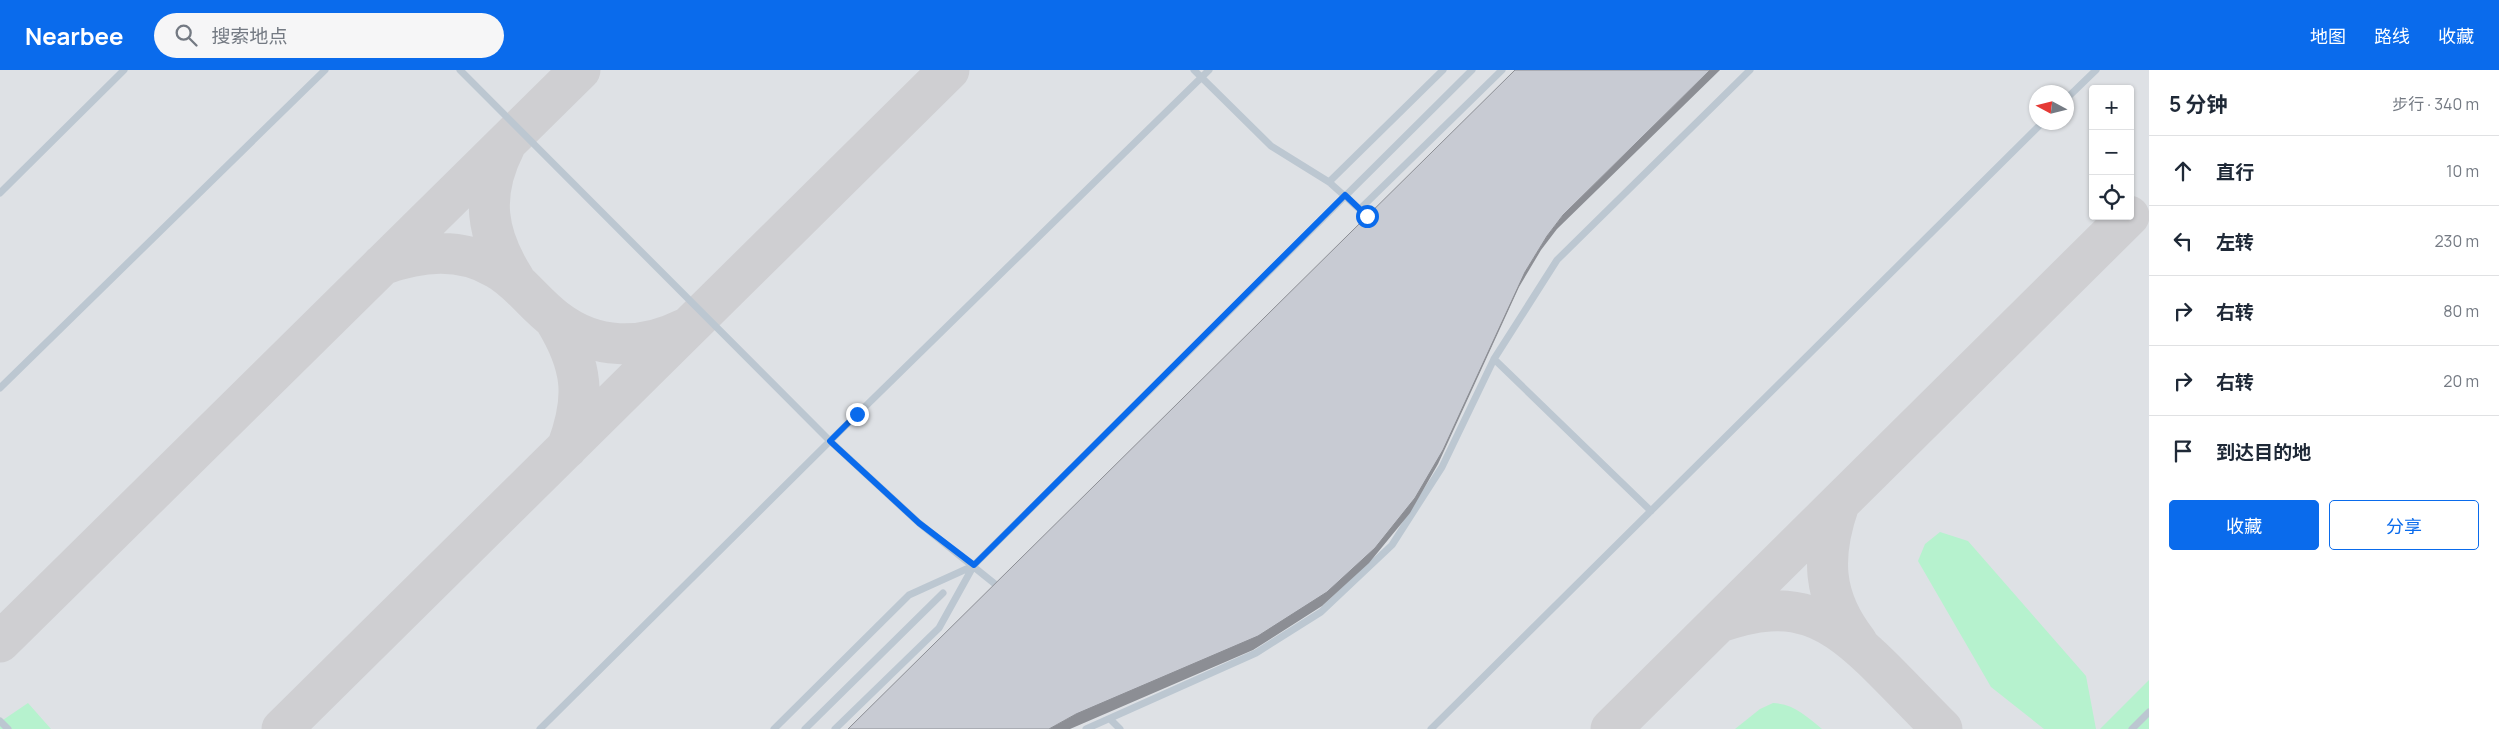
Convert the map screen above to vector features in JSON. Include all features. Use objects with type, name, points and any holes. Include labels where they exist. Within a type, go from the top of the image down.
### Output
[{"type":"lane","points":[[0,193],[124,70]]},
{"type":"lane","points":[[0,388],[325,70]]},
{"type":"lane","points":[[460,70],[830,441],[919,523],[974,565],[995,584]]},
{"type":"lane","points":[[1194,70],[1272,146],[1329,182],[1367,216]]},
{"type":"lane","points":[[540,729],[830,441],[1210,70]]},
{"type":"lane","points":[[1329,182],[1442,70]]},
{"type":"lane","points":[[835,729],[939,628],[974,565],[1472,70]]},
{"type":"lane","points":[[1360,209],[1502,70]]},
{"type":"lane","points":[[1086,729],[1111,720],[1256,653],[1321,612],[1392,544],[1442,467],[1494,359],[1558,260],[1750,70]]},
{"type":"lane","points":[[2074,91],[2096,70]]},
{"type":"lane","points":[[1431,729],[2035,130]]},
{"type":"lane","points":[[1494,359],[1651,511]]},
{"type":"lane","points":[[774,729],[909,595],[974,565]]},
{"type":"lane","points":[[805,729],[943,593]]},
{"type":"lane","points":[[2132,729],[2149,712]]},
{"type":"lane","points":[[2143,718],[2149,724]]},
{"type":"lane","points":[[1111,720],[1120,729]]},
{"type":"lane","points":[[0,721],[8,729]]},
{"type":"shaded area","points":[[0,70],[2149,70],[2149,729],[0,729]]},
{"type":"green space","points":[[1940,532],[1968,541],[2086,676],[2096,729],[2044,729],[1991,687],[1918,561],[1925,544]]},
{"type":"green space","points":[[2149,680],[2149,729],[2100,729]]},
{"type":"green space","points":[[28,703],[51,729],[0,729],[0,722]]},
{"type":"green space","points":[[1773,703],[1794,708],[1822,729],[1735,729],[1760,709]]},
{"type":"building","points":[[1515,70],[1710,70],[1563,215],[1547,236],[1525,272],[1443,450],[1415,498],[1375,548],[1327,592],[1258,636],[1076,714],[1049,729],[848,729]]},
{"type":"taxiway","points":[[0,642],[580,70]]},
{"type":"taxiway","points":[[282,729],[949,70]]},
{"type":"taxiway","points":[[505,146],[492,181],[490,214],[492,231],[498,247],[515,280]]},
{"type":"taxiway","points":[[1611,729],[2125,220]]},
{"type":"taxiway","points":[[382,265],[411,257],[440,253],[454,254],[482,261],[505,273],[556,320],[571,330],[603,342],[619,344],[652,341],[684,329]]},
{"type":"taxiway","points":[[555,320],[571,352],[579,382],[577,413],[567,448]]},
{"type":"taxiway","points":[[1839,504],[1829,541],[1828,576],[1837,609],[1857,642]]},
{"type":"taxiway","points":[[1720,622],[1746,614],[1790,611],[1828,624],[1864,651],[1942,729]]},
{"type":"route","points":[[857,414],[830,441],[919,523],[974,565],[1345,195],[1367,216]]}]
